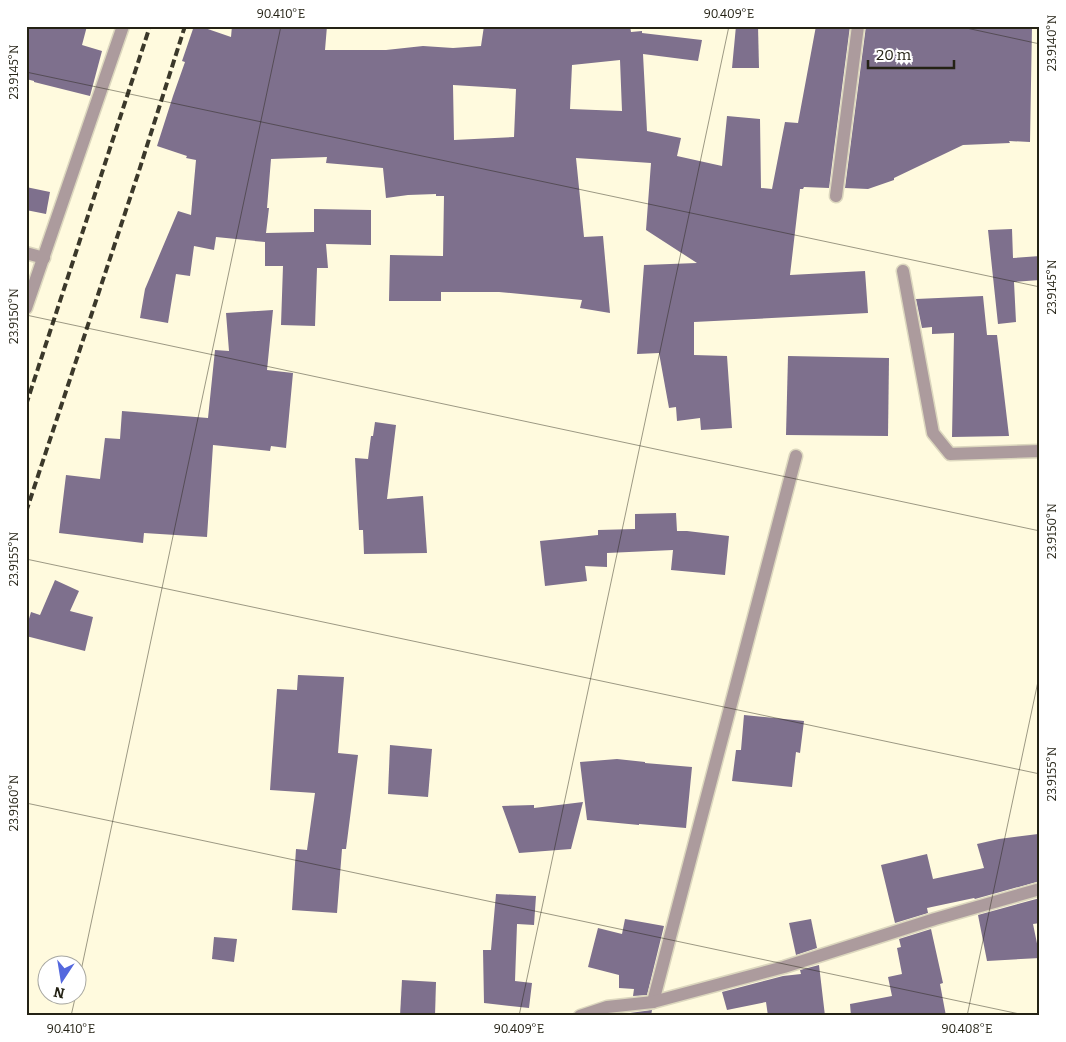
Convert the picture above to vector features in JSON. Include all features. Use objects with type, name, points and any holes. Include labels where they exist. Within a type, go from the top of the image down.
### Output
[{"type":"street","points":[[26,308],[123,26]]},
{"type":"street","points":[[836,196],[858,26]]},
{"type":"street","points":[[26,253],[44,258]]},
{"type":"street","points":[[903,271],[933,433],[950,454],[1040,451]]},
{"type":"street","points":[[654,1002],[796,456]]},
{"type":"street","points":[[580,1016],[607,1007],[654,1002],[784,967],[1040,888]]},
{"type":"building","points":[[26,26],[87,26],[82,45],[102,51],[90,96],[26,79]]},
{"type":"building","points":[[194,26],[231,37],[232,26],[327,26],[325,50],[386,50],[423,46],[453,48],[481,46],[484,26],[630,26],[631,32],[642,31],[642,33],[702,40],[698,61],[643,54],[647,131],[681,138],[677,156],[722,166],[727,116],[760,119],[761,188],[772,189],[785,122],[798,123],[816,26],[850,26],[829,188],[804,187],[800,189],[790,275],[865,271],[868,313],[694,322],[694,355],[727,356],[732,428],[701,430],[700,418],[677,421],[676,407],[669,408],[659,353],[637,354],[644,265],[697,263],[646,230],[651,163],[576,158],[584,237],[603,236],[610,313],[580,308],[582,300],[499,292],[441,292],[441,301],[389,301],[390,255],[443,256],[444,196],[436,196],[436,194],[386,198],[383,168],[326,163],[327,157],[271,159],[267,208],[269,208],[266,233],[314,232],[314,209],[371,210],[371,245],[326,244],[328,268],[317,268],[315,326],[281,325],[283,266],[265,266],[265,242],[216,237],[214,250],[194,246],[190,276],[176,274],[168,323],[140,318],[145,289],[178,211],[191,215],[196,160],[157,146],[185,62],[182,61]],"holes":[[[620,60],[622,111],[570,109],[572,65]],[[453,85],[516,89],[514,137],[454,140]]]},
{"type":"building","points":[[736,26],[758,26],[759,68],[732,68]]},
{"type":"building","points":[[866,26],[1032,26],[1030,142],[1009,141],[1010,143],[963,145],[894,178],[894,180],[868,189],[845,188]]},
{"type":"building","points":[[26,187],[50,192],[46,214],[26,210]]},
{"type":"building","points":[[1012,229],[1013,258],[1040,256],[1040,280],[1014,282],[1016,322],[998,324],[988,230]]},
{"type":"building","points":[[983,296],[987,335],[997,335],[1009,436],[952,437],[954,333],[932,334],[932,327],[922,328],[916,299]]},
{"type":"building","points":[[273,310],[267,370],[293,373],[286,448],[271,446],[270,451],[213,445],[207,537],[144,533],[143,543],[59,533],[66,475],[100,479],[105,438],[120,439],[122,411],[208,418],[215,350],[229,351],[226,313]]},
{"type":"building","points":[[788,356],[889,358],[888,436],[786,435]]},
{"type":"building","points":[[375,422],[396,425],[387,499],[423,496],[427,553],[364,554],[363,530],[359,530],[355,458],[368,459]]},
{"type":"building","points":[[676,513],[677,531],[729,536],[725,575],[671,570],[673,550],[607,553],[607,567],[585,566],[587,581],[545,586],[540,541],[598,535],[598,530],[635,529],[635,514]]},
{"type":"building","points":[[55,580],[79,591],[70,611],[93,617],[85,651],[26,636],[31,612],[40,615]]},
{"type":"building","points":[[298,675],[344,677],[338,753],[358,755],[346,849],[342,849],[337,913],[292,910],[296,849],[307,850],[315,793],[270,790],[277,689],[297,690]]},
{"type":"building","points":[[744,715],[804,721],[800,753],[796,752],[792,787],[732,781],[736,750],[741,750]]},
{"type":"building","points":[[390,745],[432,749],[428,797],[388,794]]},
{"type":"building","points":[[617,759],[692,767],[686,828],[587,820],[580,762]]},
{"type":"building","points":[[583,802],[571,849],[519,853],[502,806],[534,805],[534,808]]},
{"type":"building","points":[[1038,834],[1040,845],[1040,881],[975,899],[927,908],[928,913],[895,923],[881,865],[927,854],[933,879],[984,868],[977,844]]},
{"type":"building","points":[[496,894],[536,896],[534,925],[517,924],[515,981],[532,983],[529,1008],[484,1003],[483,950],[491,950]]},
{"type":"building","points":[[1040,898],[1040,923],[1033,924],[1040,958],[987,961],[978,915]]},
{"type":"building","points":[[625,919],[664,926],[647,995],[633,996],[634,989],[619,988],[619,975],[588,967],[598,928],[622,934]]},
{"type":"building","points":[[811,919],[817,948],[796,955],[789,923]]},
{"type":"building","points":[[931,929],[943,983],[940,984],[946,1016],[851,1016],[850,1004],[892,996],[888,977],[902,974],[897,948],[901,947],[899,939]]},
{"type":"building","points":[[214,937],[237,939],[234,962],[212,959]]},
{"type":"building","points":[[819,965],[825,1016],[768,1016],[766,1002],[727,1010],[722,992],[783,976],[801,974],[800,970]]},
{"type":"building","points":[[402,980],[436,982],[435,1016],[400,1016]]},
{"type":"building","points":[[652,1010],[651,1016],[630,1016],[630,1013]]},
{"type":"railway","points":[[26,405],[150,26]]},
{"type":"railway","points":[[26,512],[185,26]]}]
